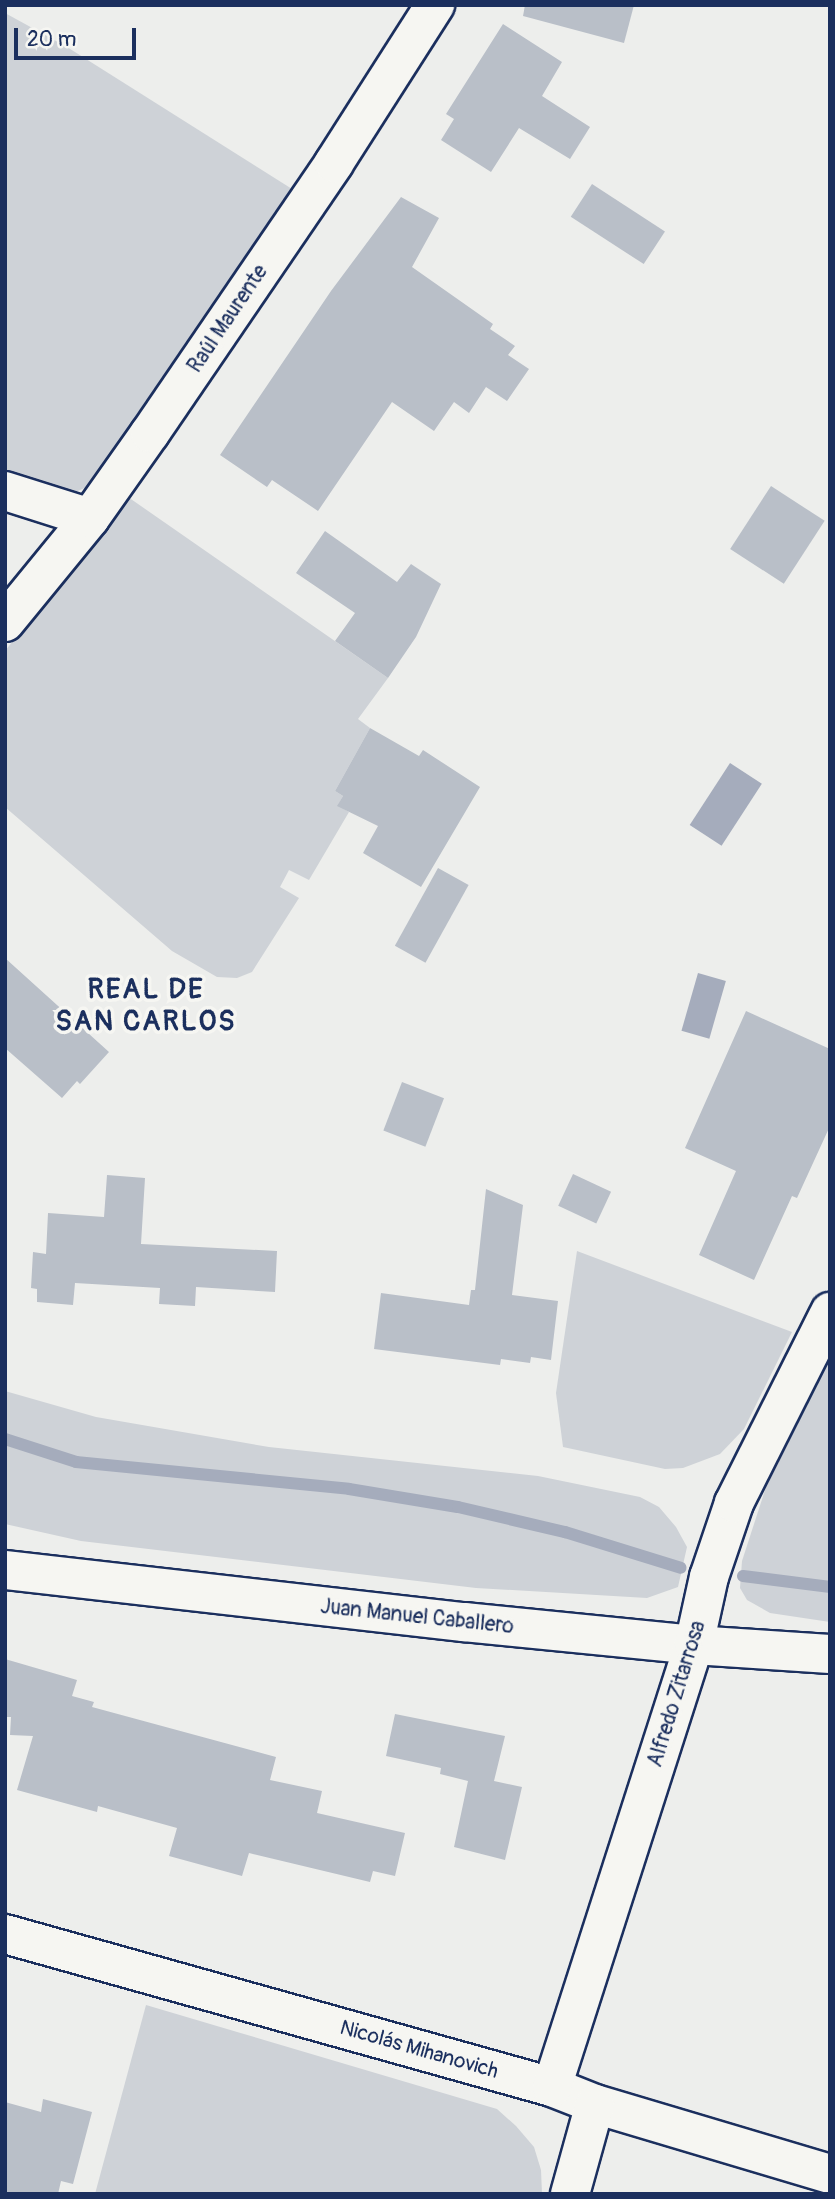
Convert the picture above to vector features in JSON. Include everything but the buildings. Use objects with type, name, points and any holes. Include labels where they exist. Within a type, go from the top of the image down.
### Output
[{"type":"street","name":"Raúl Maurente","points":[[5,622],[90,519],[334,163],[435,5]]},
{"type":"street","points":[[5,491],[90,519]]},
{"type":"street","name":"Alfredo Zitarrosa","points":[[552,2087],[694,1645],[709,1577],[734,1503],[830,1312]]},
{"type":"street","name":"Juan Manuel Caballero","points":[[5,1570],[694,1645],[830,1654]]},
{"type":"street","name":"Nicolás Mihanovich","points":[[5,1934],[552,2087],[595,2104],[830,2175]]},
{"type":"street","points":[[570,2194],[595,2104]]},
{"type":"shaded area","points":[[5,13],[67,47],[300,194],[94,484],[73,493],[5,475]]},
{"type":"shaded area","points":[[128,497],[388,678],[358,719],[370,728],[335,791],[343,796],[338,805],[349,812],[309,880],[289,870],[280,887],[299,898],[252,972],[237,978],[217,977],[172,951],[5,807],[5,651]]},
{"type":"shaded area","points":[[577,1251],[792,1332],[744,1429],[720,1454],[683,1468],[665,1469],[563,1447],[556,1393]]},
{"type":"shaded area","points":[[830,1360],[830,1622],[770,1613],[747,1600],[740,1588],[742,1561],[766,1487]]},
{"type":"shaded area","points":[[5,1391],[96,1417],[269,1447],[538,1476],[640,1497],[659,1507],[676,1527],[687,1547],[678,1587],[647,1598],[476,1588],[81,1541],[5,1524]]},
{"type":"shaded area","points":[[146,2005],[497,2109],[534,2147],[541,2170],[542,2194],[95,2194]]},
{"type":"water","points":[[730,763],[762,784],[722,846],[690,825]]},
{"type":"water","points":[[698,973],[726,981],[709,1039],[681,1031]]},
{"type":"waterway","points":[[5,1439],[76,1462],[349,1489],[458,1507],[565,1532],[681,1568]]},
{"type":"waterway","points":[[743,1576],[830,1587]]},
{"type":"district","name":"REAL DE SAN CARLOS","points":[[146,1006]]}]
